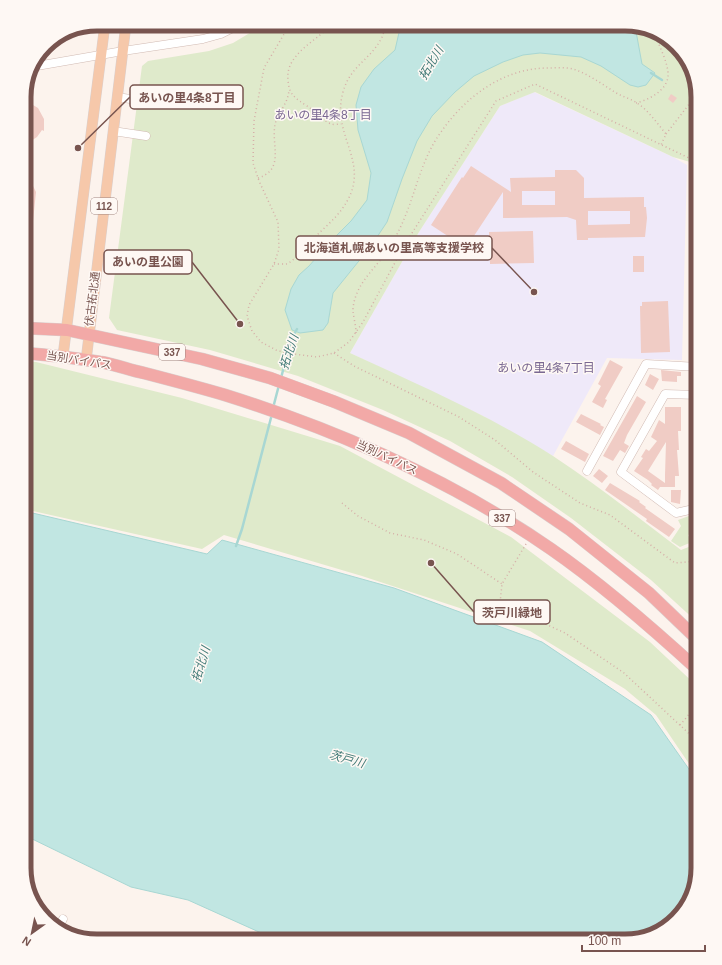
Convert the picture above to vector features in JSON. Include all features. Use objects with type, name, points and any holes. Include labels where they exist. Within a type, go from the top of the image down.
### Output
[{"type":"highway","name":"337","points":[[31,328],[67,330],[202,359],[280,382],[335,402],[409,433],[501,483],[569,529],[610,560],[649,593],[691,633]]},
{"type":"highway","name":"当別バイパス","points":[[31,354],[63,356],[86,361],[101,362],[202,388],[273,410],[324,429],[393,458],[480,505],[530,536],[579,570],[631,610],[691,664]]},
{"type":"main road","name":"伏古拓北通","points":[[63,356],[104,31]]},
{"type":"main road","name":"伏古拓北通","points":[[86,361],[125,31]]},
{"type":"street","points":[[40,66],[203,39],[226,31]]},
{"type":"street","points":[[117,97],[150,102]]},
{"type":"street","points":[[113,131],[146,136]]},
{"type":"street","points":[[587,472],[646,364],[691,367]]},
{"type":"street","points":[[691,395],[666,394],[621,472],[676,512],[691,509]]},
{"type":"street","points":[[61,924],[64,919]]},
{"type":"path","points":[[286,31],[264,68],[254,121],[253,163],[258,178],[278,222],[279,249],[274,264],[249,305],[247,316],[252,330],[261,342],[276,350],[301,356],[317,357],[334,353],[349,342],[356,333],[405,244],[496,101],[535,84],[691,160]]},
{"type":"path","points":[[258,178],[265,175],[272,169],[276,159],[273,138],[276,122],[288,98],[289,90],[287,74],[290,64],[306,46],[324,31]]},
{"type":"path","points":[[274,264],[287,264],[297,256],[342,210],[349,198],[353,187],[355,173],[353,161],[341,124],[340,107],[343,92],[355,68],[374,49],[382,38],[384,31]]},
{"type":"path","points":[[636,103],[648,100],[656,95],[668,78],[668,69],[656,39]]},
{"type":"path","points":[[356,333],[353,310],[355,297],[363,281],[389,249],[400,228],[409,210],[423,164],[432,146],[454,114],[471,98],[489,85],[505,76],[521,71],[540,68],[572,69],[588,75],[618,94],[636,103],[655,120],[666,134]]},
{"type":"path","points":[[289,90],[296,99],[317,113],[325,121],[332,124],[341,124]]},
{"type":"path","points":[[661,145],[666,134],[691,102]]},
{"type":"path","points":[[334,353],[354,366],[459,417],[495,440],[533,472],[580,504],[610,515],[674,563],[691,562]]},
{"type":"path","points":[[342,503],[358,516],[390,533],[424,540],[457,554],[502,584]]},
{"type":"path","points":[[530,536],[502,584],[500,603],[565,633],[624,673],[691,736]]},
{"type":"path","points":[[680,726],[691,712]]},
{"type":"shaded area","points":[[534,92],[687,165],[682,360],[607,358],[553,456],[483,416],[350,353],[419,232],[500,106]]},
{"type":"green space","points":[[253,31],[629,31],[638,32],[658,40],[672,50],[680,60],[687,76],[691,97],[690,162],[673,157],[535,92],[500,106],[419,232],[350,353],[453,401],[529,441],[586,478],[681,550],[691,546],[691,617],[651,580],[571,518],[512,477],[450,441],[383,410],[298,376],[210,350],[117,330],[109,318],[142,66],[148,61],[209,51],[233,43]]},
{"type":"green space","points":[[31,362],[182,398],[340,446],[511,537],[650,642],[691,680],[691,767],[656,715],[625,689],[530,631],[362,576],[224,535],[202,549],[31,511]]},
{"type":"green space","points":[[691,515],[691,534],[688,535],[691,542],[680,547],[671,541],[681,526],[678,520]]},
{"type":"water","points":[[399,31],[629,31],[636,32],[642,64],[655,73],[646,85],[638,87],[630,85],[601,66],[581,57],[540,53],[523,55],[503,62],[474,76],[455,92],[432,116],[417,141],[387,222],[371,246],[333,293],[328,323],[323,330],[300,333],[292,330],[285,310],[291,289],[299,275],[351,221],[367,200],[371,173],[358,130],[356,105],[361,87],[374,69],[395,50]]},
{"type":"water","name":"茨戸川","points":[[31,513],[207,554],[222,540],[394,588],[542,642],[651,715],[691,772],[691,868],[689,885],[680,905],[669,918],[662,923],[642,932],[625,934],[263,934],[188,900],[131,887],[31,838]]},
{"type":"building","points":[[671,94],[677,98],[673,103],[668,99]]},
{"type":"building","points":[[31,105],[38,108],[44,119],[44,131],[42,130],[37,137],[31,141]]},
{"type":"building","points":[[471,166],[511,192],[510,178],[555,177],[555,170],[576,170],[584,178],[584,198],[644,197],[644,207],[646,207],[647,218],[645,237],[588,238],[588,240],[577,240],[576,220],[567,217],[503,218],[503,192],[466,248],[431,225],[462,177],[463,178]],"holes":[[[522,191],[555,191],[555,205],[522,205]],[[588,211],[630,211],[630,224],[588,225]]]},
{"type":"building","points":[[31,183],[36,192],[31,240]]},
{"type":"building","points":[[533,231],[534,263],[490,264],[489,232]]},
{"type":"building","points":[[633,256],[644,256],[644,272],[633,272]]},
{"type":"building","points":[[668,301],[670,352],[641,353],[640,306],[642,306],[642,302]]},
{"type":"building","points":[[610,360],[623,367],[605,399],[607,400],[603,408],[592,402],[601,386],[598,384]]},
{"type":"building","points":[[661,370],[681,372],[681,376],[677,376],[677,382],[662,381]]},
{"type":"building","points":[[650,374],[659,379],[653,390],[645,385]]},
{"type":"building","points":[[637,396],[646,402],[627,435],[624,443],[629,446],[625,453],[620,450],[613,461],[603,456]]},
{"type":"building","points":[[665,407],[681,407],[681,431],[678,431],[679,450],[677,450],[679,476],[675,476],[675,487],[660,487],[658,490],[651,485],[652,484],[648,480],[634,471],[643,458],[641,457],[646,449],[649,451],[657,441],[651,437],[659,420],[665,424]],"holes":[[[666,442],[665,483],[648,471]]]},
{"type":"building","points":[[581,414],[604,427],[600,435],[576,422]]},
{"type":"building","points":[[566,441],[589,454],[585,462],[561,449]]},
{"type":"building","points":[[599,469],[608,476],[602,483],[593,476]]},
{"type":"building","points":[[610,483],[640,501],[639,502],[646,507],[645,508],[675,529],[669,537],[646,521],[647,519],[605,490]]},
{"type":"building","points":[[671,490],[681,490],[680,504],[671,502]]},
{"type":"waterway","name":"拓北川","points":[[651,73],[662,80]]},
{"type":"waterway","name":"拓北川","points":[[281,378],[291,340],[297,329]]},
{"type":"waterway","name":"拓北川","points":[[273,408],[279,385]]},
{"type":"waterway","name":"拓北川","points":[[236,546],[242,529],[272,414]]},
{"type":"place","name":"あいの里4条8丁目","points":[[78,148]]},
{"type":"place","name":"北海道札幌あいの里高等支援学校","points":[[534,292]]},
{"type":"place","name":"あいの里公園","points":[[240,324]]},
{"type":"place","name":"茨戸川緑地","points":[[431,563]]},
{"type":"district","name":"あいの里4条8丁目","points":[[323,115]]},
{"type":"district","name":"あいの里4条7丁目","points":[[546,368]]}]
